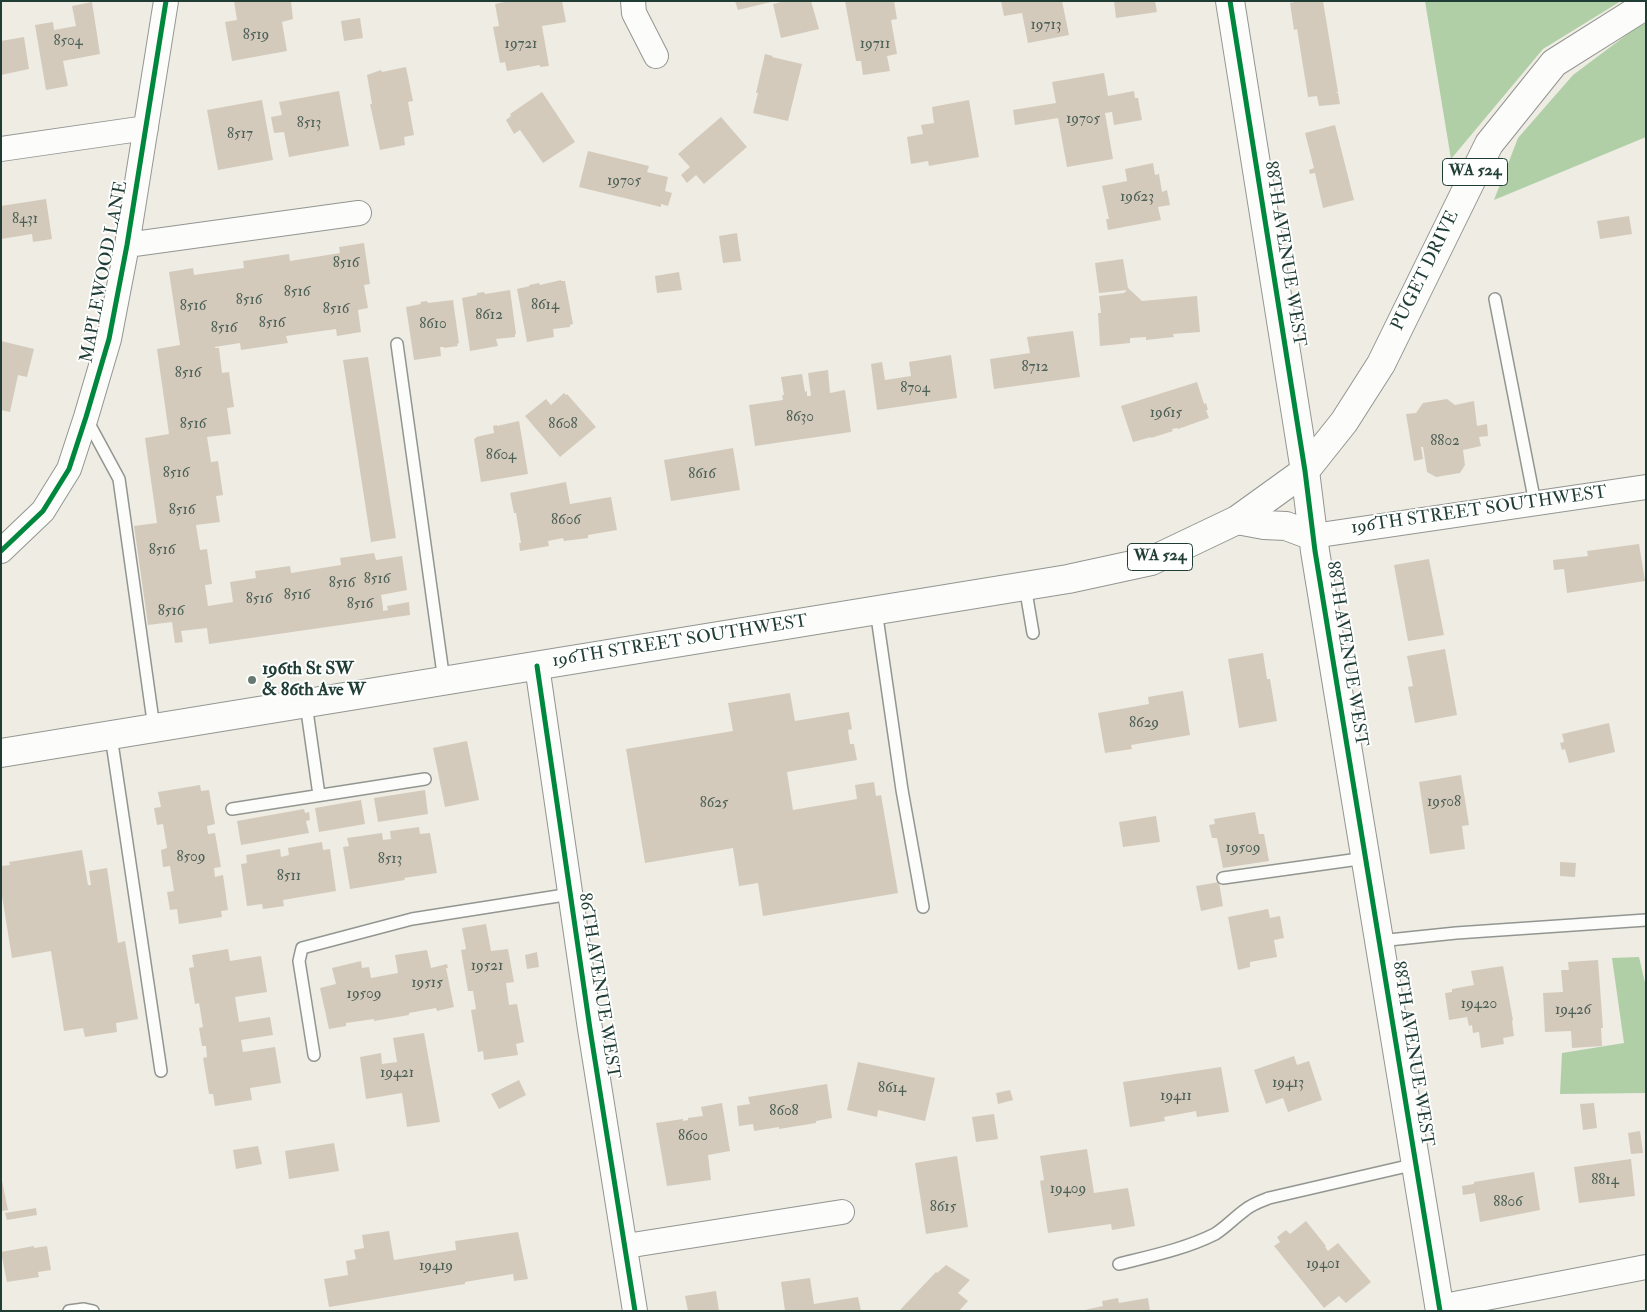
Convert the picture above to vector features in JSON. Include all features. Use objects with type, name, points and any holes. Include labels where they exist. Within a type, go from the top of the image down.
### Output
[{"type":"main road","name":"88TH AVENUE WEST","points":[[1230,1],[1305,471],[1313,536],[1440,1309]]},
{"type":"main road","name":"PUGET DRIVE","points":[[1305,471],[1344,422],[1381,364],[1489,144],[1554,64],[1646,5]]},
{"type":"main road","name":"196TH STREET SOUTHWEST","points":[[1,753],[1068,579],[1151,561],[1237,520],[1305,471]]},
{"type":"main road","points":[[1237,520],[1264,525],[1286,526],[1313,536]]},
{"type":"street","name":"MAPLEWOOD LANE","points":[[1,551],[43,511],[69,469],[86,417],[109,339],[127,245],[166,1]]},
{"type":"street","points":[[633,1],[634,13],[656,56]]},
{"type":"street","points":[[1,149],[146,128]]},
{"type":"street","points":[[127,245],[359,213]]},
{"type":"street","name":"196TH STREET SOUTHWEST","points":[[1313,536],[1646,487]]},
{"type":"street","name":"86TH AVENUE WEST","points":[[536,666],[590,1029],[636,1311]]},
{"type":"street","points":[[626,1246],[842,1212]]},
{"type":"street","points":[[1440,1309],[1646,1267]]},
{"type":"lane","points":[[1495,299],[1535,503]]},
{"type":"lane","points":[[397,344],[444,681]]},
{"type":"lane","points":[[86,417],[119,479],[154,728]]},
{"type":"lane","points":[[1025,586],[1033,633]]},
{"type":"lane","points":[[876,610],[902,790],[923,907]]},
{"type":"lane","points":[[306,704],[319,795]]},
{"type":"lane","points":[[110,736],[161,1071]]},
{"type":"lane","points":[[232,809],[425,779]]},
{"type":"lane","points":[[1223,878],[1366,858]]},
{"type":"lane","points":[[314,1055],[298,961],[302,948],[412,919],[571,894]]},
{"type":"lane","points":[[1379,941],[1456,932],[1646,920]]},
{"type":"lane","points":[[1119,1264],[1198,1242],[1225,1227],[1256,1203],[1269,1198],[1416,1164]]},
{"type":"lane","points":[[69,1311],[84,1309],[94,1311]]},
{"type":"green space","points":[[1425,1],[1621,1],[1543,49],[1451,159]]},
{"type":"green space","points":[[1646,23],[1646,137],[1494,200],[1518,138],[1573,75],[1637,27]]},
{"type":"green space","points":[[1639,957],[1646,987],[1646,1093],[1560,1094],[1562,1053],[1624,1043],[1612,958]]},
{"type":"building","points":[[234,1],[291,1],[293,19],[282,22],[287,51],[232,61],[225,22],[237,20]]},
{"type":"building","points":[[509,1],[562,1],[566,22],[542,26],[549,66],[540,67],[540,65],[507,71],[505,62],[500,63],[493,27],[499,26],[495,4]]},
{"type":"building","points":[[735,1],[771,1],[771,2],[738,10]]},
{"type":"building","points":[[785,1],[811,1],[819,29],[781,38],[773,4]]},
{"type":"building","points":[[845,1],[894,1],[897,19],[891,20],[897,54],[887,56],[890,71],[863,75],[861,61],[856,61]]},
{"type":"building","points":[[1001,1],[1062,1],[1069,35],[1028,43],[1022,13],[1004,16]]},
{"type":"building","points":[[1114,1],[1155,1],[1157,12],[1116,18]]},
{"type":"building","points":[[1323,1],[1338,92],[1335,93],[1338,93],[1340,104],[1319,106],[1317,96],[1308,97],[1297,29],[1294,30],[1290,3]]},
{"type":"building","points":[[92,2],[100,54],[63,61],[68,86],[46,90],[35,25],[53,22],[54,30],[76,26],[72,6]]},
{"type":"building","points":[[360,18],[363,38],[344,41],[341,21]]},
{"type":"building","points":[[24,37],[29,69],[1,75],[1,41]]},
{"type":"building","points":[[765,54],[802,64],[788,121],[753,113]]},
{"type":"building","points":[[406,67],[413,101],[408,102],[414,135],[404,137],[405,145],[380,150],[370,104],[372,104],[367,75],[381,70],[382,72]]},
{"type":"building","points":[[1104,73],[1108,96],[1134,91],[1135,98],[1138,98],[1142,120],[1114,125],[1112,112],[1105,113],[1113,159],[1067,167],[1058,118],[1015,125],[1013,110],[1056,103],[1052,82]]},
{"type":"building","points":[[339,91],[349,146],[289,157],[284,132],[274,133],[271,117],[282,115],[279,102]]},
{"type":"building","points":[[542,92],[575,142],[543,163],[520,130],[514,134],[506,120],[511,116],[510,114]]},
{"type":"building","points":[[262,100],[273,160],[218,170],[207,110]]},
{"type":"building","points":[[969,100],[979,157],[929,166],[928,161],[911,164],[907,137],[923,134],[921,125],[934,123],[932,107]]},
{"type":"building","points":[[721,117],[747,147],[704,184],[696,175],[687,183],[681,175],[690,167],[678,154]]},
{"type":"building","points":[[1335,125],[1354,200],[1323,208],[1315,173],[1310,174],[1309,170],[1314,168],[1305,133]]},
{"type":"building","points":[[588,151],[649,166],[647,172],[668,177],[665,191],[672,193],[668,206],[661,204],[661,207],[579,187]]},
{"type":"building","points":[[1153,163],[1155,175],[1159,174],[1162,192],[1167,190],[1170,205],[1158,207],[1161,220],[1108,230],[1106,219],[1109,219],[1102,186],[1127,181],[1125,169]]},
{"type":"building","points":[[46,199],[52,239],[33,242],[32,234],[1,239],[1,206]]},
{"type":"building","points":[[1629,216],[1632,234],[1600,239],[1597,221]]},
{"type":"building","points":[[737,233],[741,261],[723,263],[719,236]]},
{"type":"building","points":[[364,243],[370,284],[364,285],[368,308],[358,310],[361,332],[337,336],[336,329],[286,336],[288,343],[241,350],[240,343],[215,347],[219,348],[222,373],[229,372],[234,407],[227,408],[231,434],[207,437],[211,462],[218,461],[223,495],[216,496],[220,522],[196,525],[200,550],[207,549],[212,584],[205,585],[208,606],[233,602],[230,582],[256,578],[255,571],[290,566],[291,573],[341,565],[340,558],[374,553],[376,560],[402,556],[407,590],[381,595],[383,611],[388,610],[387,606],[409,602],[410,615],[209,644],[207,628],[181,631],[183,642],[175,643],[172,622],[148,625],[134,526],[157,523],[145,438],[169,434],[157,349],[180,345],[169,272],[193,268],[194,275],[244,268],[243,261],[289,254],[290,261],[340,253],[339,247]]},
{"type":"building","points":[[1123,259],[1128,288],[1142,301],[1197,296],[1200,332],[1173,334],[1174,337],[1146,340],[1146,337],[1130,338],[1130,343],[1100,346],[1098,313],[1101,313],[1099,296],[1124,293],[1127,290],[1099,293],[1095,263]]},
{"type":"building","points":[[679,272],[682,290],[657,293],[655,276]]},
{"type":"building","points":[[561,280],[565,281],[573,324],[570,327],[553,329],[554,337],[527,342],[517,289],[529,285],[539,283],[540,285]]},
{"type":"building","points":[[510,290],[515,337],[496,339],[498,346],[470,351],[462,298],[477,295],[477,293],[484,292],[485,294]]},
{"type":"building","points":[[453,300],[458,346],[440,347],[441,356],[414,360],[406,307],[421,304],[420,302]]},
{"type":"building","points":[[1073,331],[1080,377],[994,389],[990,359],[1030,353],[1027,337]]},
{"type":"building","points":[[1,341],[34,349],[27,377],[18,375],[10,412],[1,410]]},
{"type":"building","points":[[951,355],[957,398],[877,410],[871,364],[882,362],[885,380],[911,376],[909,362]]},
{"type":"building","points":[[368,357],[396,538],[371,542],[343,360]]},
{"type":"building","points":[[828,370],[830,393],[845,390],[851,432],[755,446],[749,405],[783,400],[781,377],[802,374],[805,392],[807,391],[807,396],[811,396],[808,373]]},
{"type":"building","points":[[1197,382],[1204,404],[1206,403],[1209,418],[1178,429],[1172,429],[1173,431],[1151,438],[1133,442],[1121,406]]},
{"type":"building","points":[[564,393],[596,427],[560,457],[525,416],[546,399],[551,405]]},
{"type":"building","points":[[1447,399],[1455,405],[1474,401],[1477,426],[1487,424],[1488,436],[1479,437],[1481,446],[1463,450],[1465,465],[1460,473],[1436,477],[1427,472],[1423,447],[1421,447],[1423,459],[1414,461],[1406,414],[1416,413],[1423,403]]},
{"type":"building","points":[[519,421],[528,474],[481,482],[474,439],[494,433],[493,426]]},
{"type":"building","points":[[733,448],[740,490],[671,501],[664,460]]},
{"type":"building","points":[[566,482],[570,504],[611,497],[617,530],[588,535],[588,538],[564,541],[563,538],[548,541],[549,546],[520,551],[519,543],[521,543],[516,513],[514,513],[510,493]]},
{"type":"building","points":[[1639,544],[1645,581],[1567,593],[1564,569],[1554,570],[1553,560],[1588,556],[1587,551]]},
{"type":"building","points":[[1429,559],[1444,635],[1408,641],[1394,565]]},
{"type":"building","points":[[1445,649],[1457,715],[1415,723],[1408,687],[1413,686],[1407,656]]},
{"type":"building","points":[[1263,653],[1267,679],[1270,679],[1277,721],[1239,728],[1228,659]]},
{"type":"building","points":[[1183,691],[1190,735],[1131,745],[1132,749],[1105,753],[1098,713],[1149,704],[1148,697]]},
{"type":"building","points":[[790,693],[795,721],[849,712],[852,729],[848,730],[850,744],[854,744],[857,760],[787,772],[793,810],[857,799],[855,785],[874,782],[876,796],[881,795],[898,893],[763,916],[758,883],[739,886],[733,848],[645,863],[626,749],[733,731],[728,703]]},
{"type":"building","points":[[1609,723],[1615,752],[1569,763],[1565,749],[1562,750],[1560,743],[1564,742],[1562,734]]},
{"type":"building","points":[[467,741],[479,800],[445,807],[433,748]]},
{"type":"building","points":[[1461,775],[1469,825],[1462,826],[1465,849],[1430,854],[1419,782]]},
{"type":"building","points":[[200,785],[201,791],[209,790],[215,824],[207,826],[208,834],[215,833],[221,867],[214,868],[215,877],[223,875],[228,910],[221,911],[222,917],[179,924],[177,909],[170,910],[167,892],[174,891],[170,866],[163,867],[161,850],[167,848],[163,824],[157,825],[154,808],[161,807],[158,792]]},
{"type":"building","points":[[425,790],[428,814],[378,822],[374,798]]},
{"type":"building","points":[[361,800],[365,824],[319,832],[315,808]]},
{"type":"building","points":[[304,809],[305,813],[309,812],[310,820],[306,821],[309,833],[241,845],[237,821]]},
{"type":"building","points":[[1255,812],[1259,834],[1264,834],[1269,861],[1223,868],[1217,838],[1212,838],[1209,825],[1215,824],[1214,819]]},
{"type":"building","points":[[1156,816],[1160,842],[1123,847],[1119,822]]},
{"type":"building","points":[[419,827],[420,834],[430,833],[437,873],[350,889],[343,847],[349,846],[347,838],[382,833],[383,840],[391,839],[390,831]]},
{"type":"building","points":[[322,842],[323,850],[330,849],[336,891],[283,900],[284,906],[263,909],[262,904],[247,906],[241,864],[247,863],[246,855],[280,849],[281,857],[289,855],[288,848]]},
{"type":"building","points":[[82,850],[88,885],[91,885],[89,871],[107,868],[118,943],[125,941],[138,1019],[116,1023],[117,1032],[85,1037],[83,1028],[64,1031],[51,951],[12,958],[1,890],[1,866],[10,865],[9,862]]},
{"type":"building","points":[[1560,862],[1576,863],[1575,877],[1560,876]]},
{"type":"building","points":[[1219,882],[1223,906],[1201,911],[1196,886]]},
{"type":"building","points":[[1268,909],[1270,918],[1280,916],[1284,938],[1274,940],[1277,957],[1250,962],[1250,967],[1238,970],[1228,917]]},
{"type":"building","points":[[486,924],[491,951],[508,949],[514,982],[506,983],[509,1005],[517,1004],[524,1042],[516,1044],[518,1055],[484,1060],[483,1051],[478,1052],[471,1010],[476,1009],[473,991],[468,991],[461,950],[466,949],[462,928]]},
{"type":"building","points":[[228,949],[230,961],[261,956],[267,992],[235,997],[239,1022],[270,1017],[273,1035],[241,1040],[243,1052],[275,1047],[281,1083],[250,1088],[252,1100],[215,1106],[213,1094],[209,1094],[203,1058],[207,1057],[206,1046],[202,1046],[199,1028],[203,1027],[199,1003],[195,1004],[189,968],[194,967],[192,955]]},
{"type":"building","points":[[427,950],[431,968],[447,964],[448,968],[446,968],[454,1007],[437,1011],[436,1008],[374,1021],[374,1019],[346,1023],[346,1026],[329,1029],[320,988],[336,984],[332,968],[361,961],[362,968],[369,967],[371,978],[398,973],[395,955]]},
{"type":"building","points":[[537,952],[539,967],[527,969],[525,955]]},
{"type":"building","points":[[1598,960],[1603,1028],[1601,1028],[1602,1046],[1572,1048],[1571,1031],[1545,1032],[1543,993],[1563,992],[1561,970],[1569,970],[1568,962]]},
{"type":"building","points":[[1503,966],[1514,1036],[1503,1038],[1504,1044],[1481,1048],[1479,1032],[1473,1033],[1472,1025],[1469,1026],[1467,1017],[1449,1020],[1445,993],[1452,992],[1452,989],[1474,985],[1471,971]]},
{"type":"building","points":[[424,1033],[440,1122],[407,1127],[402,1093],[366,1099],[360,1057],[381,1053],[382,1064],[397,1062],[393,1038]]},
{"type":"building","points":[[1294,1056],[1297,1065],[1309,1061],[1322,1100],[1288,1112],[1283,1098],[1266,1104],[1254,1070]]},
{"type":"building","points":[[858,1062],[935,1078],[925,1121],[878,1110],[877,1117],[847,1110]]},
{"type":"building","points":[[1221,1067],[1229,1112],[1197,1117],[1196,1111],[1164,1117],[1165,1121],[1130,1127],[1123,1082]]},
{"type":"building","points":[[519,1080],[526,1095],[499,1109],[491,1094]]},
{"type":"building","points":[[827,1084],[832,1118],[816,1121],[816,1123],[779,1129],[779,1127],[754,1131],[753,1124],[739,1126],[737,1106],[750,1104],[748,1097]]},
{"type":"building","points":[[1010,1090],[1013,1100],[998,1104],[996,1093]]},
{"type":"building","points":[[722,1103],[730,1151],[708,1155],[711,1180],[667,1186],[656,1123],[683,1119],[683,1121],[688,1120],[688,1118],[703,1116],[701,1107]]},
{"type":"building","points":[[1594,1103],[1597,1128],[1583,1130],[1580,1104]]},
{"type":"building","points":[[994,1114],[998,1139],[976,1142],[972,1117]]},
{"type":"building","points":[[1640,1131],[1643,1153],[1631,1154],[1628,1133]]},
{"type":"building","points":[[334,1143],[339,1171],[289,1179],[285,1151]]},
{"type":"building","points":[[258,1146],[262,1164],[236,1169],[233,1150]]},
{"type":"building","points":[[1087,1149],[1094,1193],[1128,1188],[1135,1226],[1112,1230],[1111,1224],[1048,1233],[1040,1181],[1044,1180],[1040,1156]]},
{"type":"building","points":[[957,1156],[968,1227],[926,1234],[915,1163]]},
{"type":"building","points":[[1631,1159],[1635,1196],[1579,1203],[1574,1167]]},
{"type":"building","points":[[1534,1172],[1540,1210],[1480,1222],[1475,1193],[1463,1195],[1462,1186],[1474,1184],[1474,1182]]},
{"type":"building","points":[[1,1176],[8,1210],[1,1211]]},
{"type":"building","points":[[36,1208],[37,1215],[7,1220],[5,1213]]},
{"type":"building","points":[[1306,1221],[1328,1251],[1338,1243],[1371,1282],[1346,1303],[1339,1296],[1324,1308],[1274,1246],[1280,1242],[1277,1237],[1286,1230],[1290,1234]]},
{"type":"building","points":[[389,1231],[394,1260],[456,1250],[455,1241],[518,1232],[528,1279],[514,1281],[513,1274],[329,1307],[324,1279],[348,1275],[346,1261],[356,1259],[354,1250],[364,1248],[362,1235]]},
{"type":"building","points":[[34,1246],[34,1248],[47,1246],[51,1270],[38,1272],[39,1277],[7,1282],[1,1252]]},
{"type":"building","points":[[946,1265],[970,1280],[958,1293],[968,1301],[959,1311],[899,1311],[936,1272]]},
{"type":"building","points":[[810,1278],[814,1304],[858,1297],[861,1311],[785,1311],[781,1282]]},
{"type":"building","points":[[716,1291],[719,1311],[688,1311],[685,1296]]},
{"type":"building","points":[[1118,1298],[1119,1303],[1148,1298],[1150,1311],[1080,1311],[1103,1306],[1102,1301]]},
{"type":"cycle path","points":[[1,551],[43,511],[69,469],[86,417],[109,339],[127,245],[166,1]]},
{"type":"cycle path","points":[[1230,1],[1305,471],[1315,551],[1440,1311]]},
{"type":"cycle path","points":[[537,666],[590,1029],[635,1311]]},
{"type":"place","name":"196th St SW & 86th Ave W","points":[[252,680]]}]
